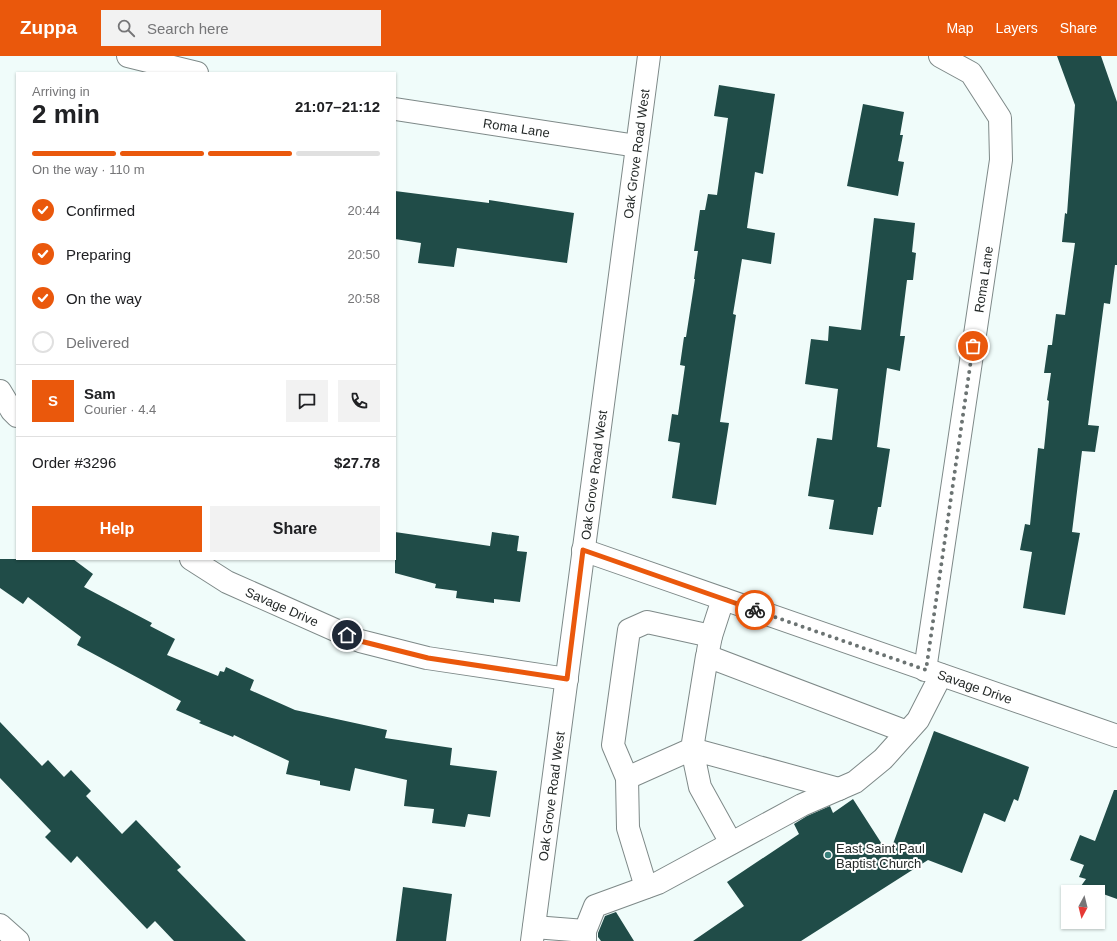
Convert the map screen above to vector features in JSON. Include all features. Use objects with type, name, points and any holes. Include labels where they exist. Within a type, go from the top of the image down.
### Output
[{"type":"street","points":[[128,56],[193,72]]},
{"type":"street","name":"Oak Grove Road West","points":[[533,934],[648,56]]},
{"type":"street","name":"Roma Lane","points":[[585,936],[595,906],[658,883],[802,805],[855,782],[883,760],[912,726],[933,672],[1001,160],[1000,118],[971,73],[940,56]]},
{"type":"street","name":"Roma Lane","points":[[396,109],[637,146]]},
{"type":"street","points":[[0,391],[16,415]]},
{"type":"street","name":"Savage Drive","points":[[583,550],[1117,736]]},
{"type":"street","name":"Savage Drive","points":[[193,560],[227,582],[360,641],[428,658],[567,679]]},
{"type":"street","points":[[723,599],[709,646],[692,749],[700,787],[731,843]]},
{"type":"street","points":[[646,887],[628,828],[627,778],[613,745],[629,630],[647,622],[912,726]]},
{"type":"street","points":[[627,778],[692,749],[839,789]]},
{"type":"street","points":[[0,925],[18,941]]},
{"type":"street","points":[[533,934],[585,936]]},
{"type":"building","points":[[1057,56],[1101,56],[1117,102],[1117,265],[1115,265],[1110,304],[1104,303],[1088,425],[1099,426],[1095,452],[1082,451],[1072,532],[1080,533],[1065,615],[1023,608],[1032,552],[1020,550],[1025,524],[1030,525],[1038,448],[1044,449],[1049,401],[1047,400],[1051,373],[1044,373],[1048,345],[1052,345],[1056,314],[1065,315],[1075,243],[1062,242],[1065,213],[1067,214],[1075,105]]},
{"type":"building","points":[[719,85],[775,94],[763,174],[755,172],[747,228],[775,233],[771,264],[742,259],[733,314],[736,315],[720,422],[729,423],[716,505],[672,498],[680,443],[668,441],[672,414],[678,415],[685,366],[680,365],[695,279],[698,251],[694,251],[700,210],[705,210],[708,194],[717,195],[728,118],[714,116]]},
{"type":"building","points":[[863,104],[904,112],[900,135],[903,135],[898,161],[904,162],[898,196],[847,186]]},
{"type":"building","points":[[396,191],[489,203],[489,200],[574,213],[567,263],[457,248],[454,267],[418,263],[421,243],[396,239]]},
{"type":"building","points":[[874,218],[915,223],[912,252],[916,253],[913,280],[907,280],[900,336],[905,336],[900,371],[887,368],[877,447],[890,449],[881,507],[878,507],[873,535],[829,529],[834,500],[808,496],[817,438],[832,440],[838,389],[805,384],[811,339],[828,341],[829,326],[861,330]]},
{"type":"building","points":[[396,532],[490,546],[492,532],[519,536],[517,551],[527,552],[520,602],[494,599],[494,603],[456,598],[457,591],[435,588],[436,584],[395,573]]},
{"type":"building","points":[[0,559],[74,560],[93,574],[84,587],[152,623],[150,626],[175,639],[167,655],[218,676],[220,671],[224,672],[226,667],[254,680],[250,690],[295,710],[387,730],[385,738],[452,748],[450,765],[497,771],[490,817],[468,814],[465,827],[432,823],[434,809],[404,806],[407,780],[355,768],[350,791],[320,785],[320,781],[286,774],[289,761],[234,735],[233,737],[199,723],[201,721],[176,710],[181,701],[77,645],[81,637],[28,597],[23,604],[0,588]]},
{"type":"building","points":[[0,722],[42,766],[48,760],[64,777],[71,770],[91,791],[86,796],[122,834],[136,820],[181,867],[177,870],[246,941],[174,941],[155,921],[147,929],[77,856],[71,863],[45,837],[51,831],[0,778]]},
{"type":"building","points":[[934,731],[1029,767],[1018,801],[1014,799],[1005,822],[984,813],[962,873],[928,860],[801,941],[693,941],[744,906],[727,882],[799,834],[794,824],[807,816],[830,806],[833,813],[853,799],[889,855]]},
{"type":"building","points":[[1114,790],[1117,790],[1117,899],[1105,895],[1105,885],[1082,885],[1086,879],[1079,877],[1084,865],[1070,860],[1080,835],[1095,841]]},
{"type":"building","points":[[403,887],[452,894],[446,941],[396,941]]},
{"type":"building","points":[[616,912],[634,941],[601,941],[598,937],[598,933],[605,916]]},
{"type":"way so far","points":[[755,610],[926,670],[973,346]]},
{"type":"place","name":"East Saint Paul Baptist Church","points":[[828,855]]},
{"type":"route","points":[[347,635],[360,641],[428,658],[567,679],[583,550],[755,610]]}]
